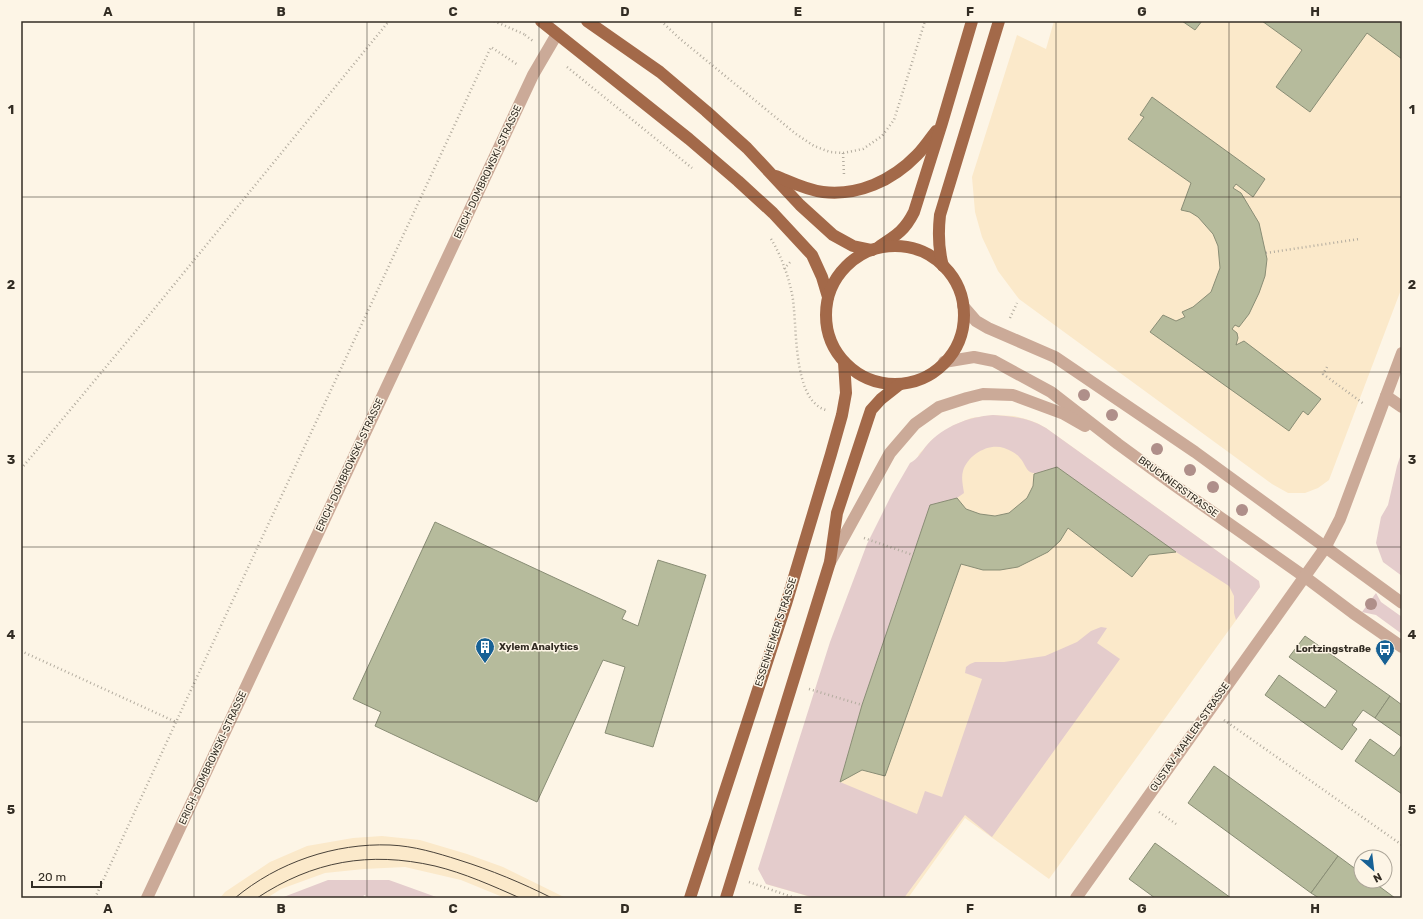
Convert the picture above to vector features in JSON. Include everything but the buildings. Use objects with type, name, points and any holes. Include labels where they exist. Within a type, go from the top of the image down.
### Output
[{"type":"main road","points":[[541,21],[689,139],[773,213],[812,255],[822,277],[828,298]]},
{"type":"main road","points":[[587,21],[660,72],[747,148],[800,205],[833,235],[853,246],[875,249],[892,246],[920,250],[943,266],[953,278],[960,291],[963,306],[963,322],[960,336],[954,350],[932,373],[916,380],[900,384],[885,383],[870,379],[856,372],[844,362],[834,348],[828,332],[826,315],[828,298],[834,282],[844,268],[857,257],[875,249],[899,233],[909,222],[914,212],[942,123],[972,21]]},
{"type":"main road","points":[[943,266],[938,244],[940,215],[999,21]]},
{"type":"main road","points":[[774,176],[822,192],[844,192],[871,186],[888,178],[918,155],[942,123]]},
{"type":"main road","name":"ESSENHEIMER STRASSE","points":[[690,898],[786,604],[842,414],[846,393],[844,362]]},
{"type":"main road","points":[[726,898],[830,562],[837,513],[867,422],[876,404],[900,384]]},
{"type":"street","name":"ERICH-DOMBROWSKI-STRASSE","points":[[147,898],[533,75],[557,34]]},
{"type":"street","points":[[963,306],[976,321],[988,328],[1055,358],[1194,452],[1402,603]]},
{"type":"street","points":[[1305,577],[1325,548],[1340,519],[1402,353]]},
{"type":"street","name":"BRUCKNERSTRASSE","points":[[944,362],[974,357],[994,361],[1051,392],[1118,444],[1402,647]]},
{"type":"street","points":[[830,562],[890,453],[915,424],[939,407],[983,394],[1013,395],[1064,414],[1118,444]]},
{"type":"street","points":[[1386,396],[1402,407]]},
{"type":"street","name":"GUSTAV-MAHLER-STRASSE","points":[[1076,898],[1305,577]]},
{"type":"path","points":[[21,469],[155,308],[389,21]]},
{"type":"path","points":[[661,21],[679,38],[796,134],[814,146],[830,152],[843,153],[863,149],[882,136],[894,120],[925,21]]},
{"type":"path","points":[[525,35],[694,169]]},
{"type":"path","points":[[95,898],[491,47],[533,75]]},
{"type":"path","points":[[843,153],[844,182]]},
{"type":"path","points":[[768,235],[777,248],[792,295],[800,369],[807,391],[812,400],[821,408],[832,412]]},
{"type":"path","points":[[1266,254],[1359,239]]},
{"type":"path","points":[[1009,321],[1017,303]]},
{"type":"path","points":[[1327,367],[1323,374],[1365,404]]},
{"type":"path","points":[[864,538],[913,554]]},
{"type":"path","points":[[21,651],[176,722]]},
{"type":"path","points":[[809,689],[862,706]]},
{"type":"path","points":[[1209,710],[1402,845]]},
{"type":"path","points":[[748,882],[795,898]]},
{"type":"shaded area","points":[[1054,21],[1402,21],[1402,287],[1329,480],[1318,488],[1305,493],[1288,493],[1272,484],[1019,299],[998,271],[982,237],[975,212],[972,177],[1017,35],[1046,49]]},
{"type":"shaded area","points":[[993,415],[1014,416],[1037,423],[1046,428],[1259,581],[1260,587],[1049,879],[965,818],[908,898],[814,898],[766,884],[831,696],[919,454],[933,439],[954,425],[971,418]]},
{"type":"shaded area","points":[[993,415],[1020,418],[1046,428],[1259,581],[1260,587],[1236,620],[1234,613],[1234,596],[1229,586],[1176,552],[1057,467],[1042,472],[1033,473],[1029,471],[1022,460],[1013,452],[998,447],[985,449],[974,455],[969,460],[963,471],[962,482],[964,493],[957,498],[862,705],[840,782],[917,814],[925,791],[942,797],[982,679],[965,673],[966,667],[975,662],[1004,662],[1045,656],[1077,642],[1091,631],[1101,627],[1107,628],[1097,643],[1120,659],[992,837],[965,815],[904,898],[815,898],[766,884],[758,869],[830,642],[867,544],[892,494],[910,463],[917,458],[927,445],[941,433],[957,424],[966,420]]},
{"type":"shaded area","points":[[1402,451],[1402,576],[1383,562],[1376,543],[1381,517],[1388,505]]},
{"type":"shaded area","points":[[1376,593],[1381,602],[1402,617],[1402,634],[1376,615],[1362,612]]},
{"type":"shaded area","points":[[382,836],[420,840],[467,854],[503,867],[566,898],[505,898],[461,880],[405,867],[325,873],[281,889],[267,898],[220,898],[225,892],[270,862],[307,846],[353,838]]},
{"type":"shaded area","points":[[328,880],[389,880],[439,898],[371,898],[364,895],[363,898],[281,898]]},
{"type":"tram line","points":[[235,898],[270,874],[308,857],[328,851],[369,845],[390,845],[425,850],[471,864],[506,877],[552,898]]},
{"type":"tram line","points":[[257,898],[278,885],[299,875],[321,868],[342,862],[387,859],[435,866],[457,872],[520,898]]},
{"type":"place","name":"Xylem Analytics","points":[[485,664]]},
{"type":"place","name":"Lortzingstraße","points":[[1385,666]]}]
